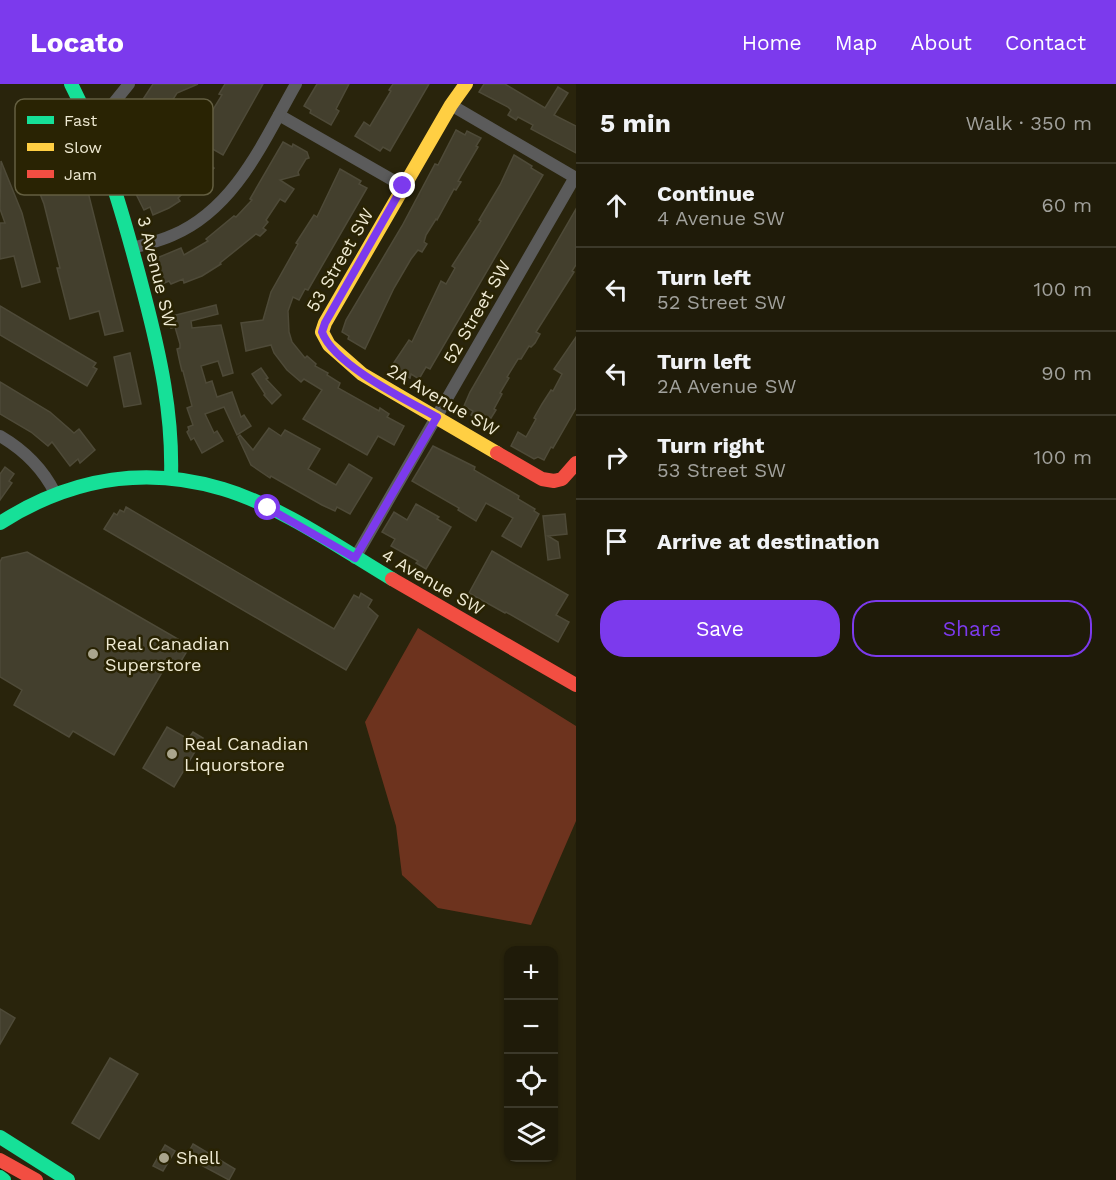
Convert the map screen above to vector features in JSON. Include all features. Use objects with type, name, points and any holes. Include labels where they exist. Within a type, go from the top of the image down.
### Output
[{"type":"street","name":"3 Avenue SW","points":[[71,84],[78,99]]},
{"type":"street","points":[[117,99],[129,84]]},
{"type":"street","points":[[133,248],[183,230],[204,217],[220,203],[249,166],[296,84]]},
{"type":"street","name":"53 Street SW","points":[[322,332],[403,186],[466,84]]},
{"type":"street","points":[[451,105],[576,178]]},
{"type":"street","points":[[279,115],[403,186]]},
{"type":"street","name":"52 Street SW","points":[[355,558],[576,178]]},
{"type":"street","name":"3 Avenue SW","points":[[118,195],[166,380],[172,423],[171,478]]},
{"type":"street","name":"2A Avenue SW","points":[[322,332],[329,345],[352,367],[542,479],[559,482],[568,476],[576,463]]},
{"type":"street","points":[[0,436],[17,447],[40,468],[55,493]]},
{"type":"street","name":"4 Avenue SW","points":[[0,524],[55,493],[77,486],[110,480],[152,477],[201,483],[244,497],[293,521],[576,685]]},
{"type":"street","points":[[0,1137],[68,1180]]},
{"type":"street","points":[[0,1160],[36,1180]]},
{"type":"street","points":[[0,1177],[4,1180]]},
{"type":"shaded area","points":[[418,628],[576,726],[576,821],[531,925],[438,908],[402,875],[396,826],[365,722]]},
{"type":"building","points":[[153,84],[198,84],[177,93],[173,99],[143,99]]},
{"type":"building","points":[[225,84],[263,84],[223,155],[213,149],[213,110],[222,95],[219,94]]},
{"type":"building","points":[[317,84],[349,84],[336,109],[339,111],[331,125],[310,113],[311,110],[304,106]]},
{"type":"building","points":[[393,84],[429,84],[390,151],[383,147],[380,151],[355,136],[364,122],[370,126]]},
{"type":"building","points":[[484,84],[505,84],[545,108],[558,87],[568,93],[554,115],[576,126],[576,153],[531,129],[533,125],[518,117],[516,120],[508,115],[511,110],[508,107],[479,92]]},
{"type":"building","points":[[456,130],[465,135],[467,131],[481,138],[476,146],[478,147],[458,181],[461,182],[456,190],[454,189],[426,235],[424,242],[427,244],[422,252],[418,250],[411,259],[394,288],[365,349],[348,339],[349,336],[342,332],[346,320],[402,226],[435,164],[438,165]]},
{"type":"building","points":[[283,142],[292,147],[293,144],[307,152],[309,158],[298,172],[299,175],[280,180],[294,189],[285,202],[280,199],[266,220],[268,222],[263,228],[266,230],[260,236],[256,234],[221,264],[202,276],[184,283],[183,279],[171,284],[169,281],[162,284],[153,263],[158,260],[157,258],[181,248],[184,255],[208,241],[206,239],[234,216],[236,217],[252,200],[250,199]]},
{"type":"building","points":[[514,155],[543,175],[430,369],[426,367],[419,379],[411,374],[410,378],[391,367],[409,340],[412,342],[441,281],[446,284],[455,268],[452,266],[481,221],[479,220],[500,185]]},
{"type":"building","points":[[1,161],[22,213],[40,282],[22,287],[14,256],[0,259],[0,223],[5,223],[0,209]]},
{"type":"building","points":[[340,169],[361,181],[359,184],[367,188],[308,290],[305,289],[299,300],[293,297],[288,311],[289,332],[292,342],[305,358],[307,356],[316,364],[315,366],[340,383],[338,388],[379,411],[380,408],[389,414],[387,417],[404,426],[394,445],[378,436],[367,455],[303,419],[322,390],[304,379],[301,382],[287,370],[271,345],[246,351],[241,323],[263,320],[271,292],[298,244],[296,243],[314,215],[317,217]]},
{"type":"building","points":[[40,195],[89,195],[123,331],[105,335],[99,311],[70,319]]},
{"type":"building","points":[[136,195],[181,195],[178,198],[180,201],[153,215],[150,207],[144,210]]},
{"type":"building","points":[[576,209],[576,265],[572,271],[574,272],[536,332],[540,334],[535,343],[529,346],[521,359],[518,359],[507,377],[509,378],[494,409],[496,410],[486,423],[471,415],[473,411],[464,406]]},
{"type":"building","points":[[216,305],[218,314],[191,321],[192,328],[221,325],[233,373],[223,376],[218,361],[201,366],[206,383],[212,381],[217,397],[232,392],[241,417],[244,415],[251,426],[237,435],[224,407],[205,414],[214,433],[217,431],[223,441],[202,453],[194,438],[191,440],[187,432],[188,427],[193,425],[187,408],[192,406],[177,349],[180,348],[180,344],[175,327],[171,328],[168,317]]},
{"type":"building","points":[[0,306],[96,363],[93,367],[97,369],[87,386],[0,335]]},
{"type":"building","points":[[576,337],[576,408],[544,460],[538,457],[534,459],[511,446],[518,432],[526,437],[542,404],[551,390],[553,391],[562,374],[554,369]]},
{"type":"building","points":[[130,353],[141,404],[124,407],[114,357]]},
{"type":"building","points":[[261,368],[268,378],[266,379],[281,395],[272,404],[252,374]]},
{"type":"building","points":[[0,382],[50,412],[74,433],[79,429],[95,450],[80,463],[78,459],[70,466],[52,442],[48,446],[31,432],[0,414]]},
{"type":"building","points":[[269,428],[281,436],[285,430],[320,449],[308,469],[336,485],[349,464],[372,478],[350,514],[337,507],[335,511],[322,505],[271,476],[270,478],[251,465],[238,437],[240,435],[253,450]]},
{"type":"building","points":[[433,446],[475,467],[474,470],[519,496],[518,499],[535,509],[534,511],[539,514],[521,547],[502,536],[513,518],[486,503],[476,521],[458,510],[459,508],[412,481]]},
{"type":"building","points":[[5,467],[14,474],[9,481],[12,483],[0,500],[0,474]]},
{"type":"building","points":[[416,504],[451,527],[426,569],[416,563],[418,561],[391,546],[395,539],[382,532],[394,512],[407,520]]},
{"type":"building","points":[[126,507],[334,629],[354,595],[359,598],[361,593],[372,600],[368,607],[378,616],[346,670],[104,529],[114,513],[117,515],[120,510],[124,512]]},
{"type":"building","points":[[565,514],[567,534],[548,536],[558,542],[560,558],[548,560],[543,516]]},
{"type":"building","points":[[492,551],[568,595],[556,615],[569,622],[558,642],[469,593]]},
{"type":"building","name":"Real Canadian Superstore","points":[[27,552],[190,646],[177,668],[168,662],[114,755],[73,731],[69,737],[14,705],[22,690],[0,677],[0,562],[2,558]]},
{"type":"building","name":"Real Canadian Liquorstore","points":[[167,727],[188,739],[193,732],[203,738],[174,787],[143,768]]},
{"type":"building","points":[[0,1009],[15,1018],[0,1044]]},
{"type":"building","points":[[110,1058],[138,1074],[99,1139],[72,1123]]},
{"type":"building","name":"Shell","points":[[193,1144],[235,1169],[229,1180],[186,1157]]},
{"type":"building","name":"Shell","points":[[165,1145],[175,1151],[163,1171],[153,1166]]},
{"type":"traffic: fast","points":[[71,84],[78,99]]},
{"type":"traffic: fast","points":[[116,195],[130,240],[160,362],[168,408],[171,478]]},
{"type":"traffic: fast","points":[[0,523],[53,496],[107,481],[164,478],[193,482],[223,489],[266,506],[392,579]]},
{"type":"traffic: fast","points":[[0,1137],[68,1180]]},
{"type":"traffic: fast","points":[[0,1177],[4,1180]]},
{"type":"traffic: slow","points":[[466,84],[451,105],[325,323],[322,332],[329,345],[362,374],[497,453]]},
{"type":"traffic: jam","points":[[497,453],[542,479],[554,481],[562,479],[576,463]]},
{"type":"traffic: jam","points":[[392,579],[576,685]]},
{"type":"traffic: jam","points":[[0,1160],[36,1180]]},
{"type":"place","name":"Real Canadian Superstore","points":[[93,654]]},
{"type":"place","name":"Real Canadian Liquorstore","points":[[172,754]]},
{"type":"place","name":"Shell","points":[[164,1158]]},
{"type":"route","points":[[268,508],[355,558],[437,417],[352,367],[329,345],[322,332],[403,186]]}]
